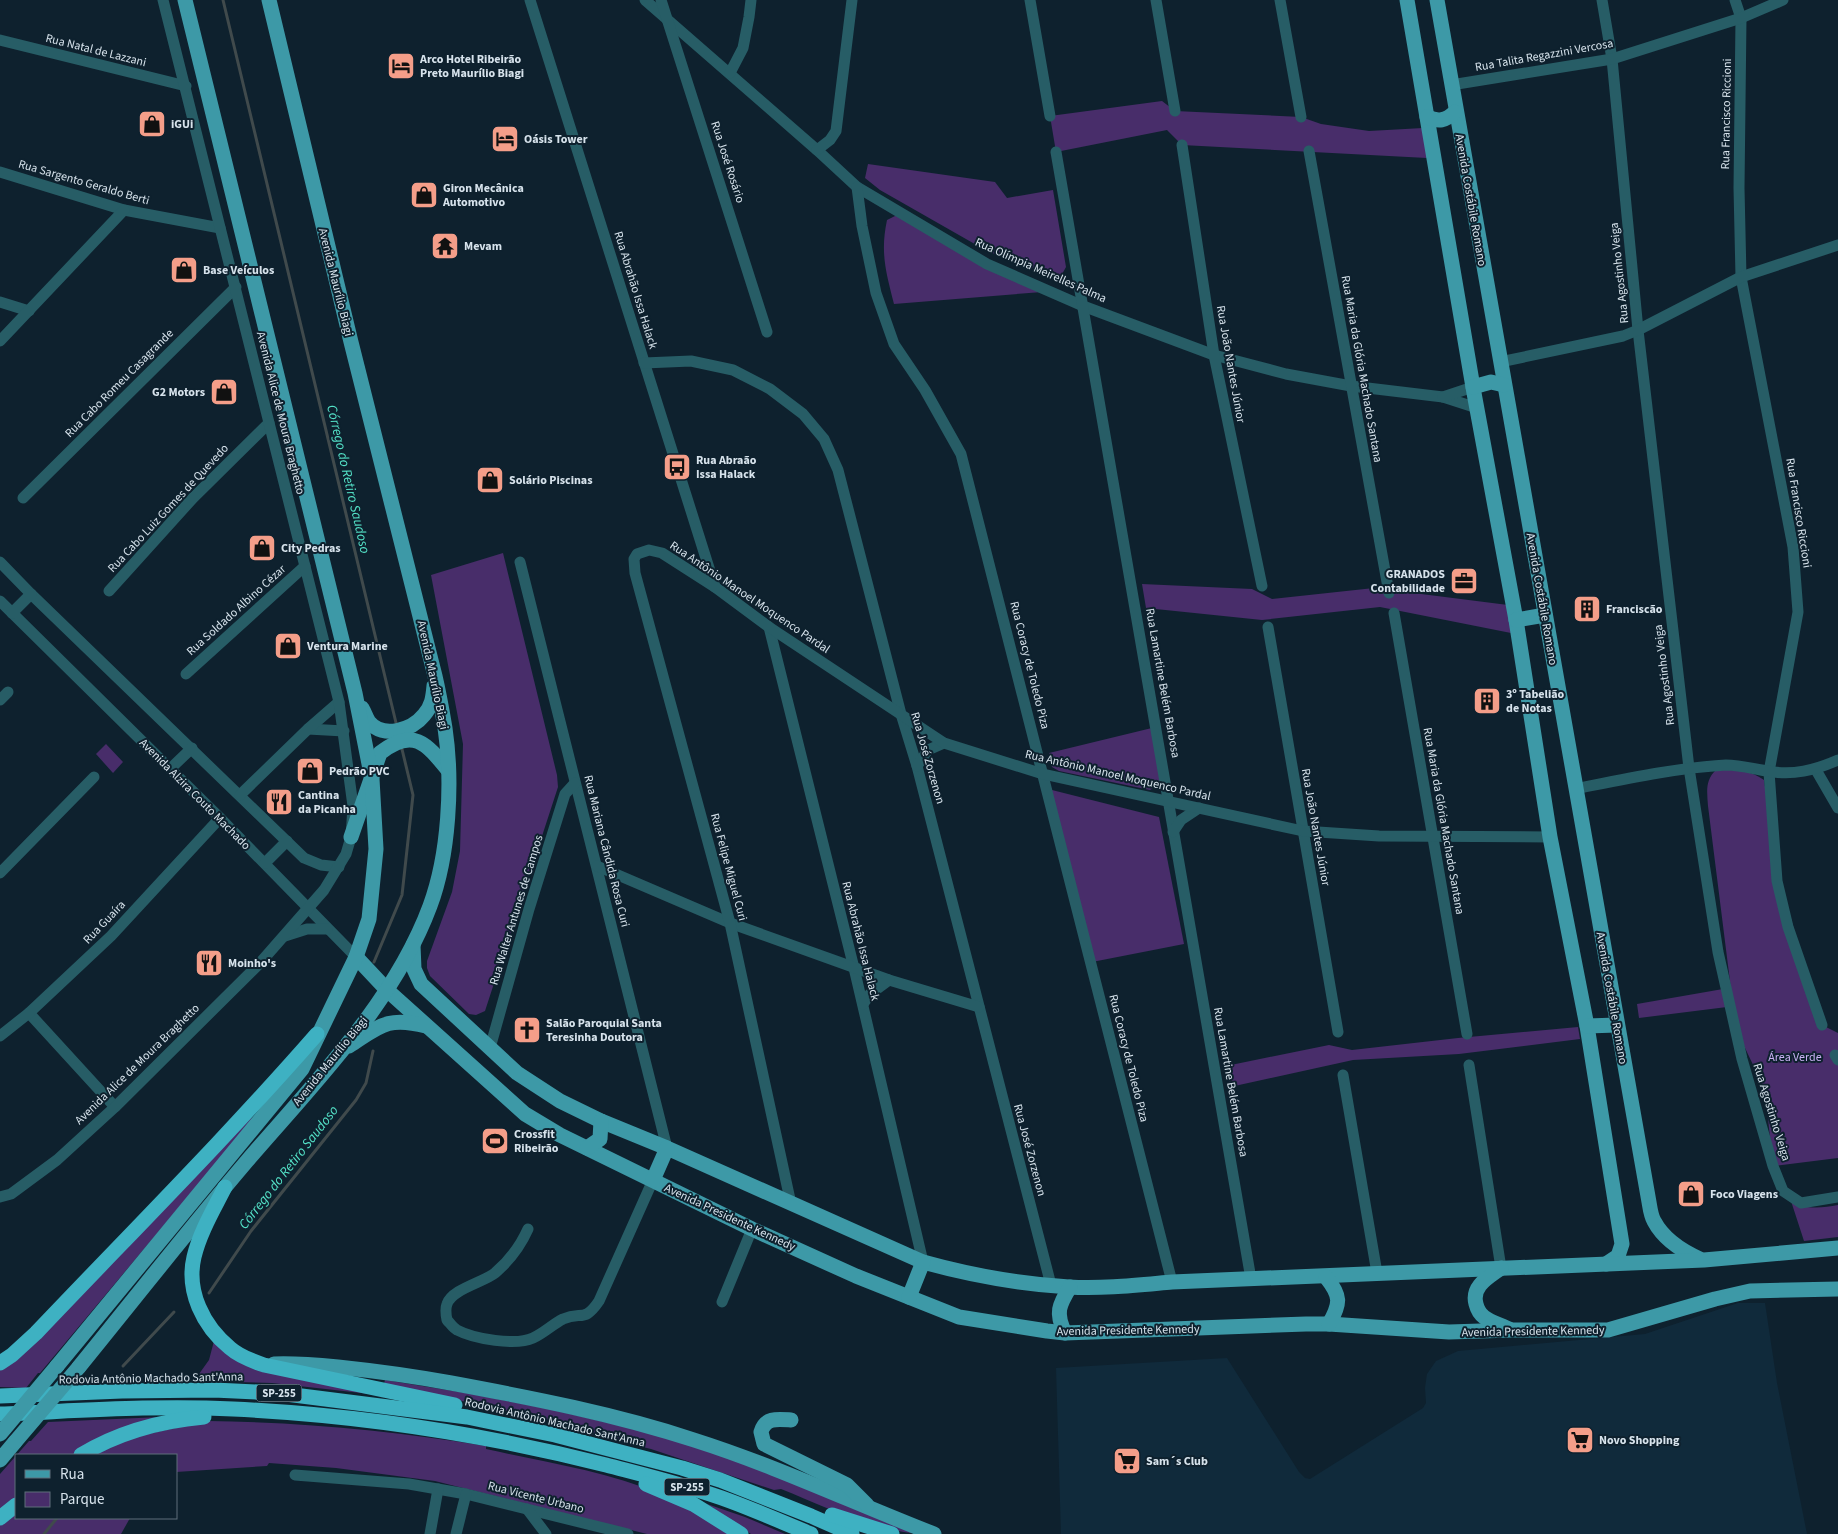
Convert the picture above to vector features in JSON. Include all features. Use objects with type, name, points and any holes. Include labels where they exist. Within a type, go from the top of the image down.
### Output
[{"type":"highway","points":[[0,1362],[12,1355],[36,1333],[176,1189],[266,1093],[317,1034]]},
{"type":"highway","points":[[225,1187],[200,1240],[194,1258],[193,1287],[202,1313],[219,1338],[231,1349],[250,1360],[264,1365],[500,1416],[555,1435]]},
{"type":"highway","name":"Rodovia Antônio Machado Sant'Anna","points":[[0,1396],[122,1391],[214,1390],[278,1393],[424,1410],[555,1435],[642,1457],[720,1480],[852,1534]]},
{"type":"highway","name":"SP-255","points":[[0,1414],[176,1408],[232,1409],[296,1413],[429,1428],[560,1453],[665,1480],[730,1501],[811,1534]]},
{"type":"highway","points":[[82,1454],[124,1434],[166,1422],[207,1416],[296,1413]]},
{"type":"highway","points":[[560,1453],[671,1493],[693,1504],[741,1534]]},
{"type":"highway","points":[[720,1480],[892,1534]]},
{"type":"highway","points":[[0,1518],[15,1506]]},
{"type":"main road","name":"Avenida Maurílio Biagi","points":[[0,1434],[302,1068],[356,957],[369,920],[376,849],[372,779],[356,693],[185,0]]},
{"type":"main road","name":"Avenida Maurílio Biagi","points":[[0,1460],[79,1367],[225,1187],[339,1053],[387,990],[413,945],[430,905],[441,868],[447,824],[448,770],[445,730],[436,676],[351,342],[269,0]]},
{"type":"main road","points":[[1407,0],[1476,408],[1516,620],[1550,837],[1587,1026],[1622,1244],[1618,1256],[1606,1264]]},
{"type":"main road","name":"Avenida Costábile Romano","points":[[1437,0],[1455,112],[1653,1221],[1663,1234],[1681,1251],[1704,1260]]},
{"type":"main road","points":[[1427,117],[1439,121],[1447,119],[1455,112]]},
{"type":"main road","points":[[1473,387],[1491,382],[1504,385]]},
{"type":"main road","points":[[1516,620],[1545,615]]},
{"type":"main road","points":[[351,837],[380,753],[388,738],[424,717],[433,698],[436,676]]},
{"type":"main road","points":[[356,693],[368,721],[388,738],[420,741],[429,748],[448,770]]},
{"type":"main road","points":[[413,945],[414,969],[421,984],[517,1073],[560,1101],[601,1121],[667,1148],[923,1262],[962,1273],[1070,1287],[1118,1286],[1172,1282],[1704,1260],[1838,1248]]},
{"type":"main road","name":"Avenida Alzira Couto Machado","points":[[356,957],[387,990]]},
{"type":"main road","name":"Avenida Presidente Kennedy","points":[[387,990],[525,1114],[560,1135],[752,1229],[856,1276],[959,1317],[1047,1332],[1065,1333],[1329,1324],[1449,1332],[1608,1330],[1715,1298],[1750,1291],[1838,1289]]},
{"type":"main road","points":[[339,1053],[379,1026],[393,1022],[407,1022],[428,1027]]},
{"type":"main road","points":[[1587,1026],[1617,1025]]},
{"type":"main road","points":[[587,1148],[600,1139],[602,1134],[601,1121]]},
{"type":"main road","points":[[653,1180],[667,1148]]},
{"type":"main road","points":[[909,1297],[923,1262]]},
{"type":"main road","points":[[1501,1268],[1478,1287],[1474,1293],[1474,1298],[1477,1309],[1484,1317],[1512,1330]]},
{"type":"main road","points":[[1326,1277],[1335,1289],[1338,1298],[1337,1309],[1329,1324]]},
{"type":"main road","points":[[1065,1333],[1058,1320],[1060,1306],[1070,1287]]},
{"type":"main road","points":[[264,1365],[294,1363],[381,1372],[468,1386],[604,1414],[693,1439],[741,1456],[934,1534]]},
{"type":"main road","points":[[791,1420],[772,1420],[765,1424],[761,1432],[764,1444],[847,1485],[874,1511]]},
{"type":"street","name":"Avenida Alice de Moura Braghetto","points":[[163,0],[339,702],[353,806],[351,837]]},
{"type":"street","name":"Rua Abrahão Issa Halack","points":[[530,0],[715,587]]},
{"type":"street","name":"Rua Olímpia Meirelles Palma","points":[[645,0],[857,187],[987,264],[1083,306],[1214,355],[1286,374],[1351,386],[1443,397],[1476,408]]},
{"type":"street","name":"Rua José Rosário","points":[[661,0],[767,332]]},
{"type":"street","points":[[730,73],[743,48],[751,0]]},
{"type":"street","points":[[817,150],[830,140],[836,131],[852,0]]},
{"type":"street","points":[[1030,0],[1050,116]]},
{"type":"street","points":[[1156,0],[1175,111]]},
{"type":"street","points":[[1280,0],[1301,117]]},
{"type":"street","name":"Rua Agostinho Veiga","points":[[1602,0],[1612,59],[1638,330],[1688,768],[1718,952],[1742,1059],[1773,1166],[1783,1191],[1801,1203],[1838,1197]]},
{"type":"street","name":"Rua Francisco Riccioni","points":[[1735,0],[1741,18],[1739,188],[1741,277],[1793,547],[1798,612],[1769,772],[1777,881],[1788,927],[1822,1025]]},
{"type":"street","name":"Rua Talita Regazzini Vercosa","points":[[1451,85],[1612,59],[1741,18],[1782,0]]},
{"type":"street","name":"Rua Natal de Lazzani","points":[[0,40],[186,86]]},
{"type":"street","name":"Rua João Nantes Júnior","points":[[1182,145],[1214,355],[1262,586]]},
{"type":"street","name":"Rua Maria da Glória Machado Santana","points":[[1309,151],[1389,593]]},
{"type":"street","name":"Rua Lamartine Belém Barbosa","points":[[1056,152],[1251,1279]]},
{"type":"street","name":"Rua Sargento Geraldo Berti","points":[[0,172],[124,210],[220,228]]},
{"type":"street","name":"Rua Coracy de Toledo Piza","points":[[857,187],[862,226],[876,293],[894,344],[925,390],[961,454],[1172,1282]]},
{"type":"street","points":[[0,341],[124,210]]},
{"type":"street","points":[[1500,362],[1622,336],[1638,330],[1741,277],[1838,245]]},
{"type":"street","name":"Rua Cabo Romeu Casagrande","points":[[23,498],[236,287]]},
{"type":"street","points":[[0,302],[29,311]]},
{"type":"street","name":"Rua José Zorzenon","points":[[644,363],[691,362],[734,370],[770,389],[803,414],[824,439],[838,470],[901,714],[917,766],[1051,1285]]},
{"type":"street","name":"Rua Olímpia Meirelles Palma","points":[[1443,397],[1473,387]]},
{"type":"street","name":"Rua Cabo Luiz Gomes de Quevedo","points":[[109,591],[193,498],[269,423]]},
{"type":"street","name":"Rua Antônio Manoel Moquenco Pardal","points":[[649,550],[662,553],[715,587],[769,627],[944,743],[1044,774],[1302,831],[1379,836],[1550,837]]},
{"type":"street","name":"Rua Felipe Miguel Curi","points":[[649,550],[636,554],[634,559],[635,574],[730,923],[791,1204]]},
{"type":"street","points":[[0,562],[30,594],[192,748],[304,858],[321,865],[339,867]]},
{"type":"street","name":"Rua Mariana Cândida Rosa Curi","points":[[520,562],[667,1148]]},
{"type":"street","name":"Rua Soldado Albino Cézar","points":[[186,674],[305,566]]},
{"type":"street","points":[[12,613],[30,594]]},
{"type":"street","name":"Avenida Alzira Couto Machado","points":[[0,601],[220,818],[356,957]]},
{"type":"street","name":"Rua Maria da Glória Machado Santana","points":[[1394,613],[1467,1034]]},
{"type":"street","name":"Rua Abrahão Issa Halack","points":[[769,627],[863,1004],[923,1262]]},
{"type":"street","name":"Rua João Nantes Júnior","points":[[1268,627],[1338,1032]]},
{"type":"street","points":[[240,795],[308,728],[339,702]]},
{"type":"street","points":[[308,728],[344,731]]},
{"type":"street","points":[[917,766],[928,750],[944,743]]},
{"type":"street","points":[[170,769],[192,748]]},
{"type":"street","points":[[1575,789],[1688,768],[1729,765],[1769,772],[1801,772],[1816,770],[1838,760]]},
{"type":"street","points":[[1816,770],[1838,808]]},
{"type":"street","points":[[0,873],[94,777]]},
{"type":"street","name":"Rua Walter Antunes de Campos","points":[[490,1048],[529,909],[565,794],[575,783]]},
{"type":"street","points":[[1173,832],[1181,820],[1199,808]]},
{"type":"street","name":"Rua Guaíra","points":[[0,1036],[29,1013],[111,936],[220,818]]},
{"type":"street","points":[[308,910],[339,867],[346,854],[351,837]]},
{"type":"street","points":[[265,863],[286,841]]},
{"type":"street","points":[[597,866],[730,923],[889,980],[979,1007]]},
{"type":"street","name":"Avenida Alice de Moura Braghetto","points":[[0,1197],[11,1194],[57,1160],[115,1107],[260,963],[308,910]]},
{"type":"street","points":[[283,937],[307,930],[327,929]]},
{"type":"street","points":[[863,1004],[870,994],[889,980]]},
{"type":"street","points":[[29,1013],[115,1107]]},
{"type":"street","points":[[1469,1065],[1501,1268]]},
{"type":"street","points":[[1343,1075],[1377,1273]]},
{"type":"street","points":[[528,1229],[520,1247],[499,1269],[453,1296],[447,1303],[446,1320],[456,1330],[479,1338],[511,1342],[532,1339],[565,1318],[585,1316],[592,1312],[599,1302],[653,1180]]},
{"type":"street","points":[[722,1302],[752,1229]]},
{"type":"street","name":"Rua Vicente Urbano","points":[[295,1475],[409,1484],[438,1489],[466,1494],[628,1534]]},
{"type":"street","points":[[430,1534],[438,1489]]},
{"type":"street","points":[[456,1534],[466,1494]]},
{"type":"street","points":[[527,1509],[546,1534]]},
{"type":"shaded area","name":"Novo Shopping","points":[[1738,1303],[1765,1303],[1777,1383],[1807,1534],[1061,1534],[1056,1368],[1227,1358],[1299,1472],[1305,1478],[1310,1479],[1423,1408],[1426,1403],[1425,1388],[1427,1374],[1436,1361],[1458,1351],[1645,1334]]},
{"type":"green space","points":[[1162,101],[1175,111],[1301,117],[1321,124],[1369,131],[1423,128],[1427,158],[1182,145],[1167,130],[1056,152],[1050,116]]},
{"type":"green space","points":[[868,164],[995,182],[1007,198],[1053,190],[1066,267],[1061,276],[1051,275],[987,251],[880,190],[865,178]]},
{"type":"green space","points":[[901,213],[1042,292],[894,304],[886,272],[884,243],[887,220]]},
{"type":"green space","points":[[503,553],[557,775],[558,787],[485,1011],[476,1015],[469,1014],[430,976],[427,968],[427,961],[452,892],[460,851],[463,744],[431,575]]},
{"type":"green space","points":[[1142,584],[1252,589],[1272,599],[1374,588],[1508,605],[1511,633],[1380,607],[1262,620],[1146,608]]},
{"type":"green space","points":[[1156,727],[1166,779],[1150,790],[1059,771],[1052,767],[1049,753]]},
{"type":"green space","points":[[106,744],[123,762],[113,773],[96,754]]},
{"type":"green space","name":"Área Verde","points":[[1716,770],[1747,772],[1764,780],[1777,871],[1822,1025],[1838,1033],[1838,1158],[1773,1166],[1765,1090],[1736,1029],[1708,806],[1708,782]]},
{"type":"green space","points":[[1044,788],[1159,817],[1184,944],[1092,962]]},
{"type":"green space","points":[[1723,989],[1727,1007],[1639,1018],[1637,1004]]},
{"type":"green space","points":[[1578,1027],[1580,1039],[1459,1054],[1353,1060],[1230,1087],[1226,1066],[1329,1045],[1352,1050]]},
{"type":"green space","points":[[251,1116],[252,1120],[40,1373],[26,1388],[0,1387],[0,1368]]},
{"type":"green space","points":[[1791,1201],[1808,1207],[1838,1205],[1838,1237],[1804,1241]]},
{"type":"green space","points":[[214,1341],[370,1394],[272,1383],[194,1381],[209,1360]]},
{"type":"green space","points":[[385,1380],[554,1410],[697,1446],[928,1534],[891,1530],[872,1525],[781,1489],[774,1490],[651,1449],[549,1424],[549,1420],[384,1384]]},
{"type":"green space","points":[[161,1417],[77,1454],[18,1454],[48,1422]]},
{"type":"green space","points":[[208,1421],[348,1428],[486,1446],[486,1449],[575,1468],[640,1486],[670,1498],[731,1534],[647,1534],[435,1481],[336,1468],[269,1463],[267,1466],[178,1472],[178,1454],[92,1454],[120,1440]]},
{"type":"green space","points":[[15,1457],[15,1502],[0,1514],[0,1474]]},
{"type":"green space","points":[[707,1504],[745,1517],[785,1534],[751,1534]]},
{"type":"green space","points":[[15,1512],[15,1519],[129,1519],[121,1534],[0,1534],[0,1524]]},
{"type":"waterway","name":"Córrego do Retiro Saudoso","points":[[223,0],[397,727]]},
{"type":"waterway","name":"Córrego do Retiro Saudoso","points":[[374,962],[402,895],[413,795],[401,745]]},
{"type":"waterway","name":"Córrego do Retiro Saudoso","points":[[209,1293],[251,1231],[356,1100],[366,1083],[373,1051]]},
{"type":"waterway","name":"Córrego do Retiro Saudoso","points":[[123,1366],[174,1312]]},
{"type":"waterway","name":"Córrego do Retiro Saudoso","points":[[44,1534],[56,1519]]},
{"type":"place","name":"Arco Hotel Ribeirão Preto Maurílio Biagi","points":[[401,66]]},
{"type":"place","name":"iGUi","points":[[152,124]]},
{"type":"place","name":"Oásis Tower","points":[[505,139]]},
{"type":"place","name":"Giron Mecânica Automotivo","points":[[424,195]]},
{"type":"place","name":"Mevam","points":[[445,246]]},
{"type":"place","name":"Base Veículos","points":[[184,270]]},
{"type":"place","name":"G2 Motors","points":[[224,392]]},
{"type":"place","name":"Rua Abraão Issa Halack","points":[[677,467]]},
{"type":"place","name":"Solário Piscinas","points":[[490,480]]},
{"type":"place","name":"City Pedras","points":[[262,548]]},
{"type":"place","name":"GRANADOS Contabilidade","points":[[1464,581]]},
{"type":"place","name":"Franciscão","points":[[1587,609]]},
{"type":"place","name":"Ventura Marine","points":[[288,646]]},
{"type":"place","name":"3º Tabelião de Notas","points":[[1487,701]]},
{"type":"place","name":"Pedrão PVC","points":[[310,771]]},
{"type":"place","name":"Cantina da Picanha","points":[[279,802]]},
{"type":"place","name":"Moinho's","points":[[209,963]]},
{"type":"place","name":"Salão Paroquial Santa Teresinha Doutora","points":[[527,1030]]},
{"type":"place","name":"Crossfit Ribeirão","points":[[495,1141]]},
{"type":"place","name":"Foco Viagens","points":[[1691,1194]]},
{"type":"place","name":"Novo Shopping","points":[[1580,1440]]},
{"type":"place","name":"Sam´s Club","points":[[1127,1461]]}]
